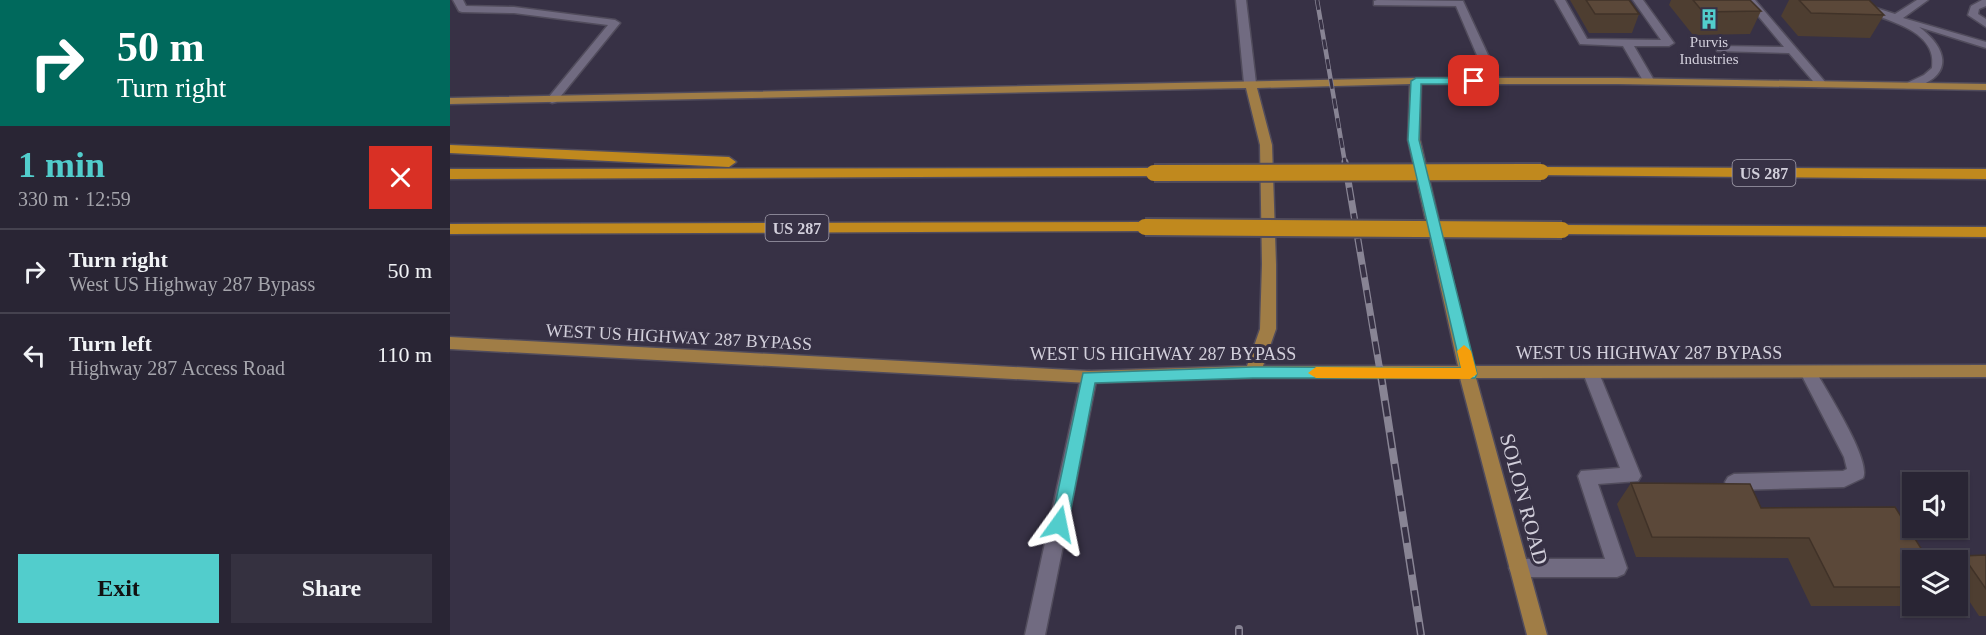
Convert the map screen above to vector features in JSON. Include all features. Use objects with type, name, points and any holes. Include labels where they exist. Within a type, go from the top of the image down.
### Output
[{"type":"highway","points":[[450,149],[744,162],[777,167],[789,173]]},
{"type":"highway","name":"US 287","points":[[450,174],[1541,172],[1986,174]]},
{"type":"highway","name":"US 287","points":[[450,230],[1145,227],[1986,232]]},
{"type":"main road","points":[[450,101],[1416,81],[1986,87]]},
{"type":"main road","name":"SOLON ROAD","points":[[1416,81],[1414,140],[1472,390],[1537,635]]},
{"type":"main road","points":[[1250,83],[1266,146],[1269,264],[1268,329],[1253,372]]},
{"type":"main road","name":"WEST US HIGHWAY 287 BYPASS","points":[[450,343],[1089,377],[1253,372],[1470,374],[1986,371]]},
{"type":"street","points":[[458,0],[462,9],[514,10],[615,23],[552,100]]},
{"type":"street","points":[[1241,0],[1250,83]]},
{"type":"street","points":[[1560,0],[1584,42],[1669,43],[1638,0]]},
{"type":"street","points":[[1750,0],[1822,85]]},
{"type":"street","points":[[1840,0],[1894,19],[1917,30],[1932,46],[1937,59],[1937,68],[1928,77],[1909,86]]},
{"type":"street","points":[[1894,19],[1923,0]]},
{"type":"street","points":[[1377,3],[1459,1],[1494,81]]},
{"type":"street","points":[[1986,2],[1974,9],[1973,15],[1986,24]]},
{"type":"street","points":[[1894,19],[1914,22],[1986,45]]},
{"type":"street","points":[[1627,43],[1649,82]]},
{"type":"street","points":[[1721,49],[1792,50]]},
{"type":"street","points":[[1734,482],[1836,480],[1857,473],[1853,456],[1808,372]]},
{"type":"street","points":[[1519,568],[1617,568],[1587,476],[1632,476],[1591,373]]},
{"type":"street","points":[[1035,635],[1089,377]]},
{"type":"building","points":[[1586,0],[1629,0],[1639,14],[1595,14]]},
{"type":"building","points":[[1693,0],[1750,0],[1761,11],[1703,12]]},
{"type":"building","points":[[1799,0],[1869,0],[1884,15],[1811,13]]},
{"type":"building","points":[[1631,483],[1750,484],[1761,508],[1895,507],[1902,518],[1902,538],[1915,538],[1922,550],[1902,550],[1902,587],[1834,587],[1809,538],[1652,537]]},
{"type":"building","points":[[1986,555],[1986,589],[1968,563],[1968,556]]},
{"type":"railway","points":[[1317,0],[1345,163]]},
{"type":"railway","points":[[1345,162],[1380,371]]},
{"type":"railway","points":[[1380,369],[1421,635]]},
{"type":"railway","points":[[1239,629],[1239,635]]},
{"type":"slow traffic","points":[[1316,373],[1470,374],[1464,351]]},
{"type":"place","name":"Purvis Industries","points":[[1709,19]]},
{"type":"route","points":[[1059,524],[1089,377],[1253,372],[1470,374],[1414,140],[1416,81],[1474,81]]}]
